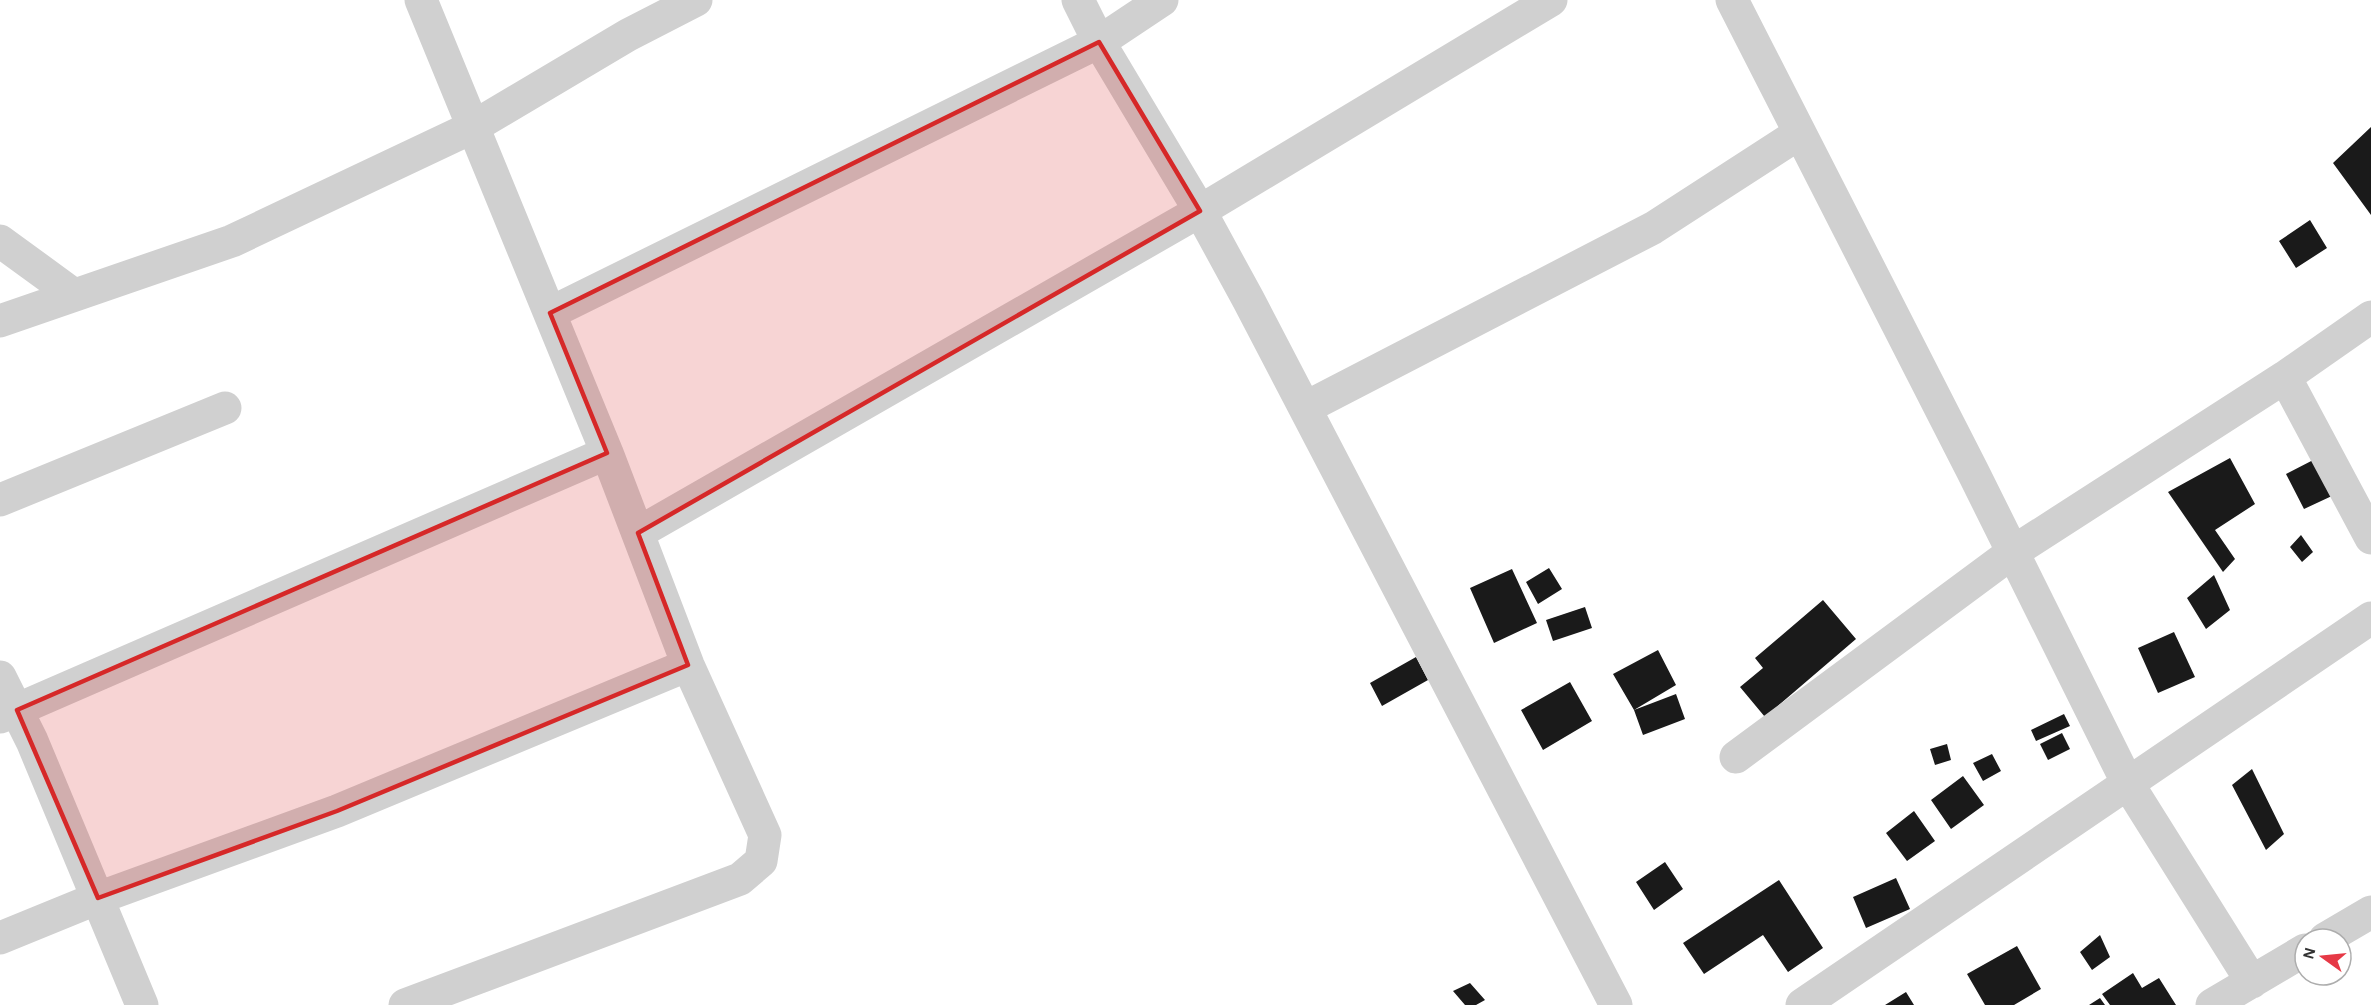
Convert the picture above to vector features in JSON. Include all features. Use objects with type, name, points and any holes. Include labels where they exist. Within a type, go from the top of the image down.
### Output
[{"type":"street","points":[[405,1005],[740,879],[761,861],[765,835],[688,665],[607,453],[421,0]]},
{"type":"street","points":[[0,321],[232,241],[473,127],[628,36],[696,0]]},
{"type":"street","points":[[1078,0],[1099,42],[1200,211],[1616,1005]]},
{"type":"street","points":[[550,314],[1099,42],[1162,0]]},
{"type":"street","points":[[638,533],[1200,211],[1551,0]]},
{"type":"street","points":[[1732,0],[2013,552],[2128,784],[2252,982]]},
{"type":"street","points":[[1305,408],[1653,228],[1800,133]]},
{"type":"street","points":[[0,241],[74,296]]},
{"type":"street","points":[[1736,757],[2013,552],[2285,377],[2371,317]]},
{"type":"street","points":[[2285,377],[2371,538]]},
{"type":"street","points":[[0,500],[225,408]]},
{"type":"street","points":[[8,713],[607,453]]},
{"type":"street","points":[[1802,1005],[2371,618]]},
{"type":"street","points":[[0,938],[98,898],[337,811],[688,665]]},
{"type":"street","points":[[0,677],[8,713],[98,898],[142,1005]]},
{"type":"street","points":[[2345,927],[2371,912]]},
{"type":"street","points":[[2212,1005],[2293,957]]},
{"type":"highlighted area","points":[[1099,42],[1200,211],[638,533],[688,665],[337,811],[98,898],[17,710],[607,453],[550,313]]},
{"type":"building","points":[[2371,127],[2371,215],[2333,163]]},
{"type":"building","points":[[2310,220],[2327,248],[2296,268],[2279,241]]},
{"type":"building","points":[[2319,457],[2334,495],[2304,509],[2286,474]]},
{"type":"building","points":[[2230,458],[2255,504],[2215,530],[2235,559],[2223,572],[2168,492]]},
{"type":"building","points":[[2301,535],[2313,552],[2302,562],[2290,547]]},
{"type":"building","points":[[1549,568],[1562,589],[1538,604],[1526,582]]},
{"type":"building","points":[[1512,569],[1537,623],[1494,643],[1470,588]]},
{"type":"building","points":[[2214,575],[2230,610],[2206,629],[2187,598]]},
{"type":"building","points":[[1823,600],[1856,639],[1765,717],[1740,687],[1763,668],[1755,658]]},
{"type":"building","points":[[1585,607],[1592,628],[1553,641],[1546,620]]},
{"type":"building","points":[[2174,632],[2195,677],[2158,693],[2138,648]]},
{"type":"building","points":[[1658,650],[1676,685],[1634,710],[1613,674]]},
{"type":"building","points":[[1416,657],[1428,680],[1382,706],[1370,683]]},
{"type":"building","points":[[1570,682],[1592,721],[1543,750],[1521,710]]},
{"type":"building","points":[[1676,694],[1685,719],[1643,735],[1634,710]]},
{"type":"building","points":[[2064,714],[2070,726],[2036,741],[2031,730]]},
{"type":"building","points":[[2062,733],[2070,749],[2048,760],[2040,744]]},
{"type":"building","points":[[1947,744],[1951,760],[1935,765],[1930,749]]},
{"type":"building","points":[[1992,754],[2001,771],[1983,781],[1973,763]]},
{"type":"building","points":[[2252,769],[2284,834],[2266,850],[2232,785]]},
{"type":"building","points":[[1963,776],[1984,805],[1951,829],[1931,800]]},
{"type":"building","points":[[1914,811],[1935,841],[1907,861],[1886,833]]},
{"type":"building","points":[[1665,862],[1683,889],[1654,910],[1636,882]]},
{"type":"building","points":[[1896,878],[1910,909],[1866,928],[1853,897]]},
{"type":"building","points":[[1779,880],[1823,948],[1788,972],[1763,935],[1704,974],[1683,943]]},
{"type":"building","points":[[2100,935],[2110,957],[2092,970],[2080,952]]},
{"type":"building","points":[[2017,946],[2041,989],[2014,1005],[1985,1005],[1967,974]]},
{"type":"building","points":[[2133,973],[2142,988],[2159,978],[2176,1005],[2110,1005],[2102,994]]},
{"type":"building","points":[[1470,983],[1485,1000],[1476,1005],[1465,1005],[1453,991]]},
{"type":"building","points":[[1906,992],[1914,1005],[1885,1005]]},
{"type":"building","points":[[2100,998],[2105,1005],[2089,1005]]}]
